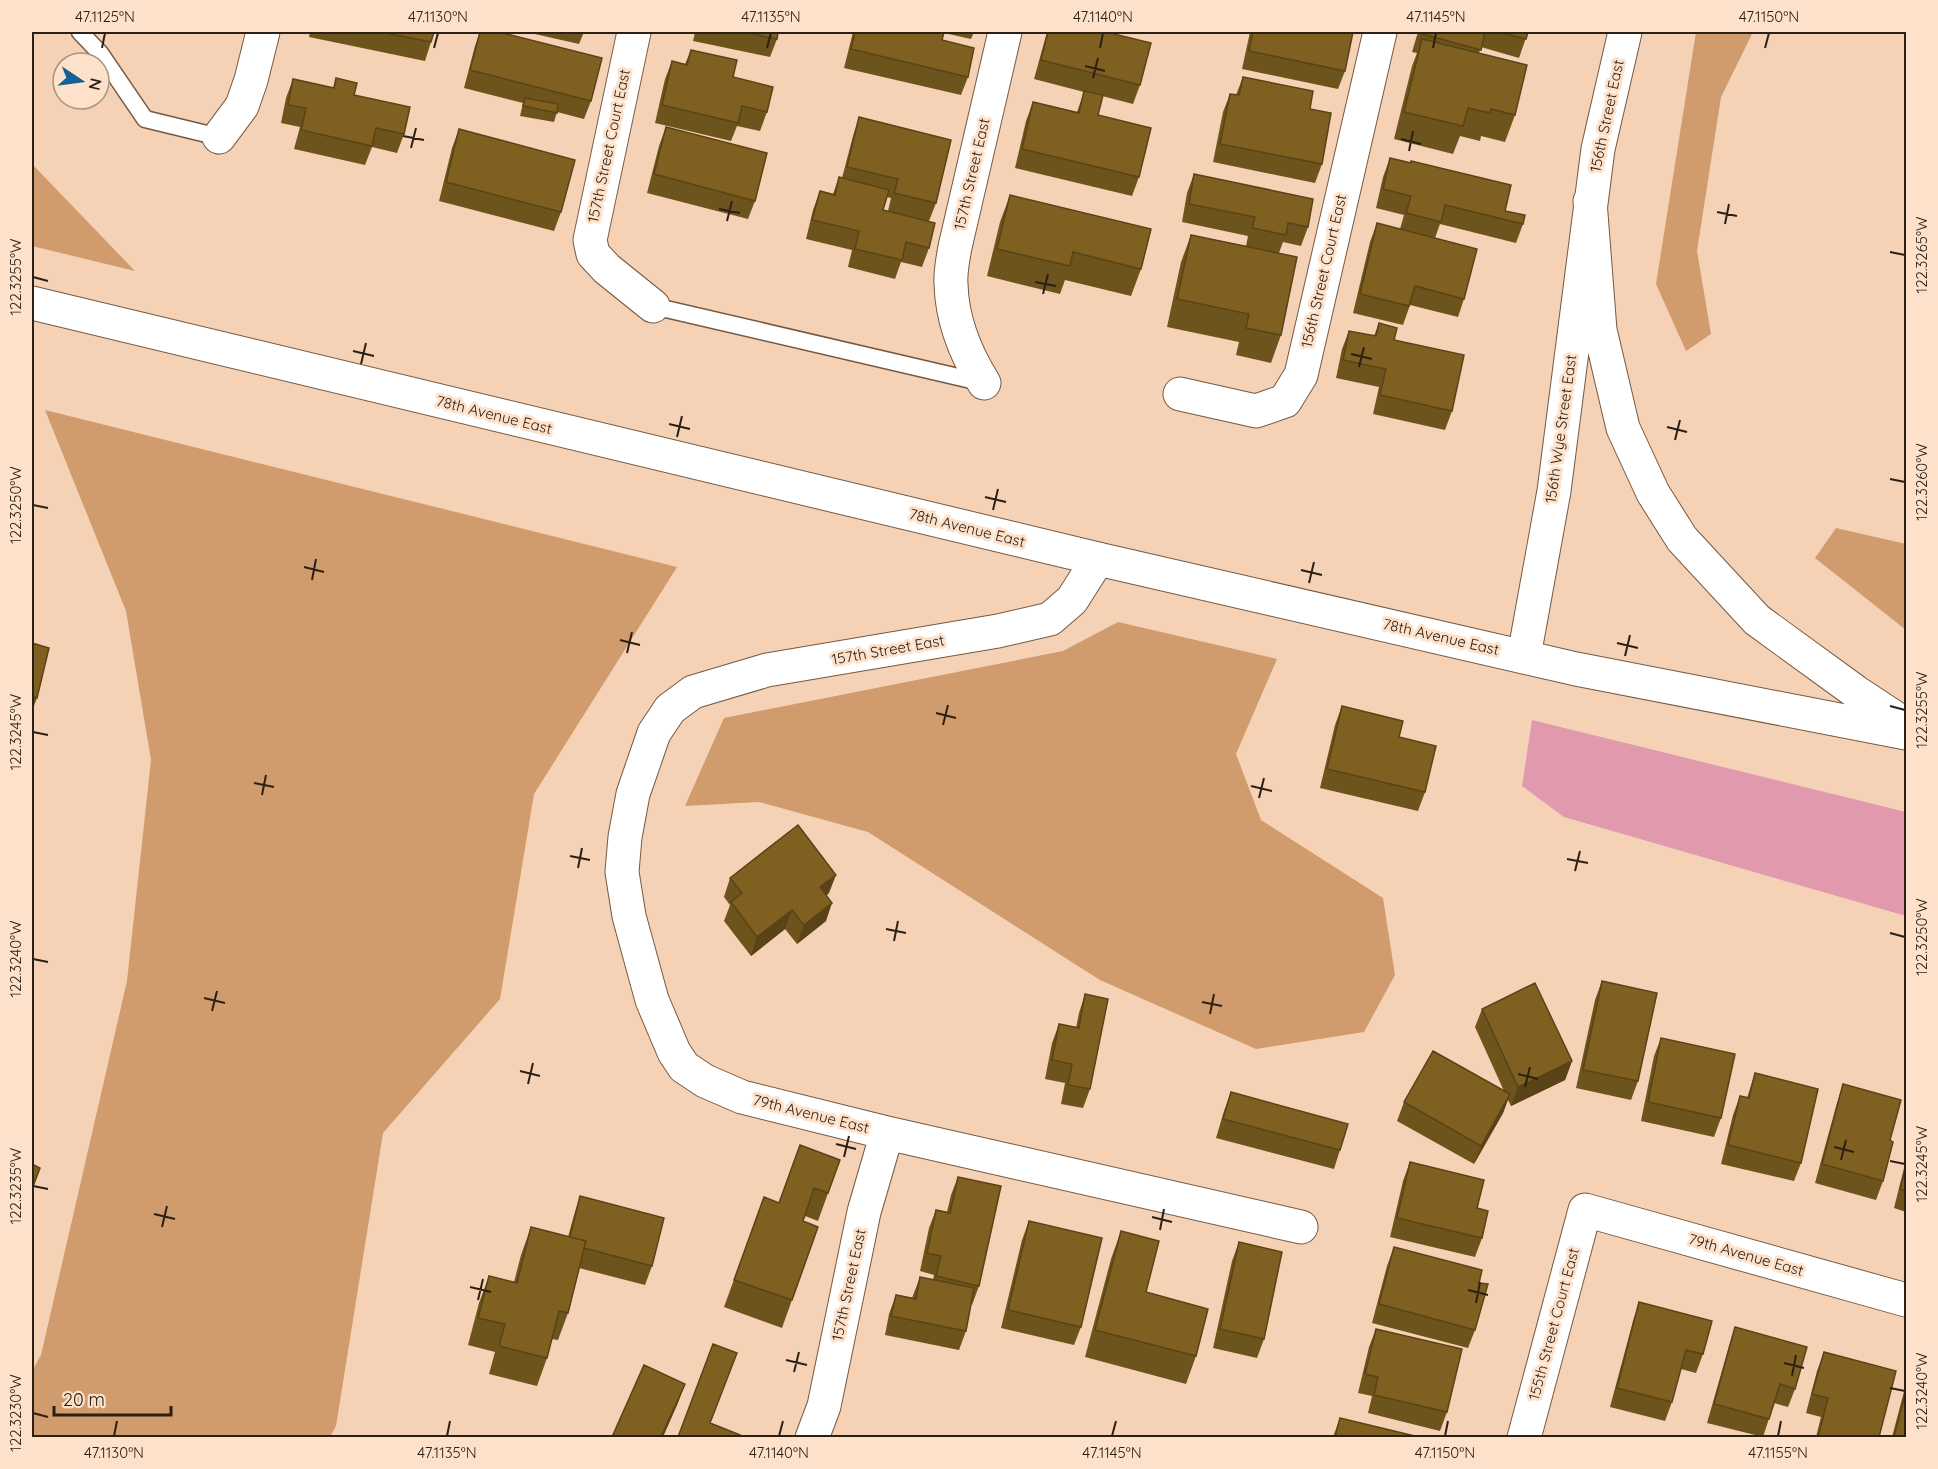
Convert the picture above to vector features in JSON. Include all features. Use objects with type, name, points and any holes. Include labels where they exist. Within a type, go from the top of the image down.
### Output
[{"type":"street","points":[[219,137],[242,106],[263,32]]},
{"type":"street","name":"157th Street Court East","points":[[634,32],[590,240],[593,254],[607,269],[653,306]]},
{"type":"street","name":"157th Street East","points":[[984,383],[974,367],[958,330],[951,282],[955,247],[1005,32]]},
{"type":"street","name":"156th Street Court East","points":[[1180,394],[1256,411],[1285,401],[1301,375],[1380,32]]},
{"type":"street","name":"156th Street East","points":[[1590,201],[1598,149],[1625,32]]},
{"type":"street","points":[[1590,201],[1600,330],[1623,428],[1653,493],[1682,538],[1757,620],[1856,692],[1906,725]]},
{"type":"street","name":"156th Wye Street East","points":[[1524,656],[1554,491],[1590,201]]},
{"type":"street","name":"78th Avenue East","points":[[32,303],[1098,560],[1576,669],[1906,733]]},
{"type":"street","name":"157th Street East","points":[[663,720],[670,709],[693,692],[767,670],[998,631],[1050,619],[1072,600],[1098,560]]},
{"type":"street","name":"79th Avenue East","points":[[663,720],[654,733],[633,794],[625,837],[622,872],[629,916],[652,1000],[674,1052],[684,1067],[705,1081],[742,1098],[1301,1227]]},
{"type":"street","name":"157th Street East","points":[[812,1437],[824,1406],[864,1212],[887,1133]]},
{"type":"street","name":"79th Avenue East","points":[[1585,1210],[1906,1300]]},
{"type":"street","name":"155th Street Court East","points":[[1524,1437],[1585,1210]]},
{"type":"lane","points":[[80,32],[100,53],[145,119],[219,137]]},
{"type":"lane","points":[[653,306],[984,383]]},
{"type":"shaded area","points":[[1696,32],[1753,32],[1721,97],[1697,251],[1711,334],[1686,351],[1656,284]]},
{"type":"shaded area","points":[[32,164],[135,271],[32,246]]},
{"type":"shaded area","points":[[45,410],[677,567],[534,794],[500,999],[383,1133],[336,1426],[330,1437],[32,1437],[32,1371],[41,1355],[127,981],[151,760],[126,611]]},
{"type":"shaded area","points":[[1836,528],[1906,544],[1906,630],[1815,558]]},
{"type":"shaded area","points":[[1118,622],[1277,659],[1236,754],[1261,820],[1383,898],[1395,975],[1364,1032],[1256,1049],[1100,980],[868,832],[759,802],[685,806],[724,718],[1063,651]]},
{"type":"shaded area","points":[[1532,720],[1906,812],[1906,916],[1564,817],[1522,786]]},
{"type":"building","points":[[380,32],[434,32],[431,42]]},
{"type":"building","points":[[480,32],[499,32],[602,58],[591,101],[470,70]]},
{"type":"building","points":[[743,32],[778,32],[777,39]]},
{"type":"building","points":[[855,32],[944,32],[942,40],[974,48],[968,77],[851,49]]},
{"type":"building","points":[[1048,32],[1106,32],[1151,43],[1140,85],[1041,60]]},
{"type":"building","points":[[1253,32],[1353,32],[1345,71],[1249,51]]},
{"type":"building","points":[[1420,32],[1485,32],[1481,50]]},
{"type":"building","points":[[1498,32],[1528,32],[1526,39]]},
{"type":"building","points":[[1422,39],[1527,65],[1515,115],[1491,109],[1490,113],[1468,108],[1463,126],[1404,112]]},
{"type":"building","points":[[691,50],[737,60],[733,77],[773,87],[767,112],[742,106],[738,123],[662,105],[672,61],[687,65]]},
{"type":"building","points":[[1243,77],[1313,91],[1310,109],[1331,113],[1322,164],[1220,144],[1230,94],[1239,95]]},
{"type":"building","points":[[336,78],[357,83],[354,95],[410,107],[404,134],[376,128],[372,146],[301,130],[306,108],[288,105],[293,79],[334,88]]},
{"type":"building","points":[[1084,91],[1103,95],[1098,115],[1151,128],[1139,177],[1022,149],[1033,102],[1079,113]]},
{"type":"building","points":[[525,98],[558,104],[557,113],[523,106]]},
{"type":"building","points":[[859,117],[951,140],[936,203],[894,193],[898,179],[847,167]]},
{"type":"building","points":[[666,127],[767,153],[755,201],[654,174]]},
{"type":"building","points":[[459,129],[575,160],[561,212],[446,182]]},
{"type":"building","points":[[1390,158],[1511,185],[1505,211],[1525,215],[1523,224],[1445,205],[1441,222],[1406,213],[1411,196],[1383,189]]},
{"type":"building","points":[[1194,174],[1313,199],[1308,227],[1288,223],[1286,235],[1252,228],[1255,217],[1189,204]]},
{"type":"building","points":[[839,177],[889,190],[883,210],[935,223],[929,248],[906,242],[902,260],[855,249],[859,231],[812,220],[820,191],[835,195]]},
{"type":"building","points":[[1010,195],[1151,229],[1141,269],[1073,252],[1070,266],[997,249]]},
{"type":"building","points":[[1377,223],[1477,249],[1464,299],[1415,286],[1409,306],[1360,294]]},
{"type":"building","points":[[1191,235],[1297,257],[1281,335],[1246,328],[1249,314],[1177,299]]},
{"type":"building","points":[[1379,323],[1397,328],[1394,340],[1464,355],[1452,411],[1380,395],[1386,369],[1343,360],[1349,331],[1376,336]]},
{"type":"building","points":[[32,643],[49,648],[37,698],[32,696]]},
{"type":"building","points":[[1342,706],[1403,721],[1399,737],[1436,746],[1425,792],[1327,769]]},
{"type":"building","points":[[798,825],[836,875],[820,887],[832,903],[804,925],[792,910],[757,937],[731,902],[742,893],[730,878]]},
{"type":"building","points":[[1602,981],[1657,993],[1638,1081],[1583,1070]]},
{"type":"building","points":[[1535,983],[1572,1061],[1518,1087],[1482,1009]]},
{"type":"building","points":[[1085,994],[1108,999],[1090,1089],[1068,1085],[1072,1064],[1052,1060],[1059,1024],[1079,1028]]},
{"type":"building","points":[[1661,1038],[1735,1054],[1721,1118],[1648,1102]]},
{"type":"building","points":[[1433,1051],[1510,1094],[1481,1146],[1404,1102]]},
{"type":"building","points":[[1755,1073],[1818,1089],[1801,1163],[1728,1145],[1740,1096],[1749,1098]]},
{"type":"building","points":[[1843,1084],[1901,1100],[1890,1140],[1893,1142],[1883,1181],[1822,1164]]},
{"type":"building","points":[[1231,1092],[1348,1124],[1340,1150],[1223,1119]]},
{"type":"building","points":[[800,1145],[840,1160],[828,1193],[814,1188],[803,1221],[818,1227],[792,1300],[734,1280],[764,1197],[779,1203]]},
{"type":"building","points":[[1410,1162],[1484,1180],[1477,1208],[1488,1211],[1482,1238],[1397,1218]]},
{"type":"building","points":[[32,1164],[40,1168],[32,1189]]},
{"type":"building","points":[[1906,1167],[1906,1191],[1900,1189]]},
{"type":"building","points":[[958,1177],[1001,1186],[979,1286],[936,1276],[941,1256],[927,1253],[936,1210],[950,1213]]},
{"type":"building","points":[[580,1196],[664,1218],[652,1266],[584,1248],[586,1241],[570,1237]]},
{"type":"building","points":[[1029,1221],[1102,1238],[1081,1327],[1008,1310]]},
{"type":"building","points":[[531,1227],[586,1241],[568,1313],[559,1311],[547,1358],[499,1346],[505,1324],[478,1318],[489,1276],[517,1283]]},
{"type":"building","points":[[1121,1231],[1159,1241],[1146,1292],[1208,1309],[1196,1356],[1095,1330]]},
{"type":"building","points":[[1239,1242],[1282,1252],[1264,1339],[1220,1329]]},
{"type":"building","points":[[1394,1247],[1482,1270],[1479,1283],[1488,1284],[1475,1330],[1379,1304]]},
{"type":"building","points":[[920,1277],[974,1288],[966,1331],[891,1316],[896,1295],[916,1299]]},
{"type":"building","points":[[1639,1302],[1712,1321],[1703,1354],[1686,1350],[1672,1402],[1617,1388]]},
{"type":"building","points":[[1735,1327],[1807,1347],[1795,1389],[1780,1384],[1769,1419],[1714,1404]]},
{"type":"building","points":[[1376,1329],[1462,1349],[1447,1412],[1374,1395],[1378,1377],[1365,1374]]},
{"type":"building","points":[[713,1344],[737,1353],[710,1423],[740,1435],[739,1437],[678,1437]]},
{"type":"building","points":[[1824,1352],[1896,1371],[1879,1437],[1818,1437],[1828,1398],[1812,1394]]},
{"type":"building","points":[[644,1365],[685,1384],[661,1437],[612,1437]]},
{"type":"building","points":[[1906,1390],[1906,1437],[1894,1437]]},
{"type":"building","points":[[1340,1418],[1419,1437],[1335,1437]]}]
